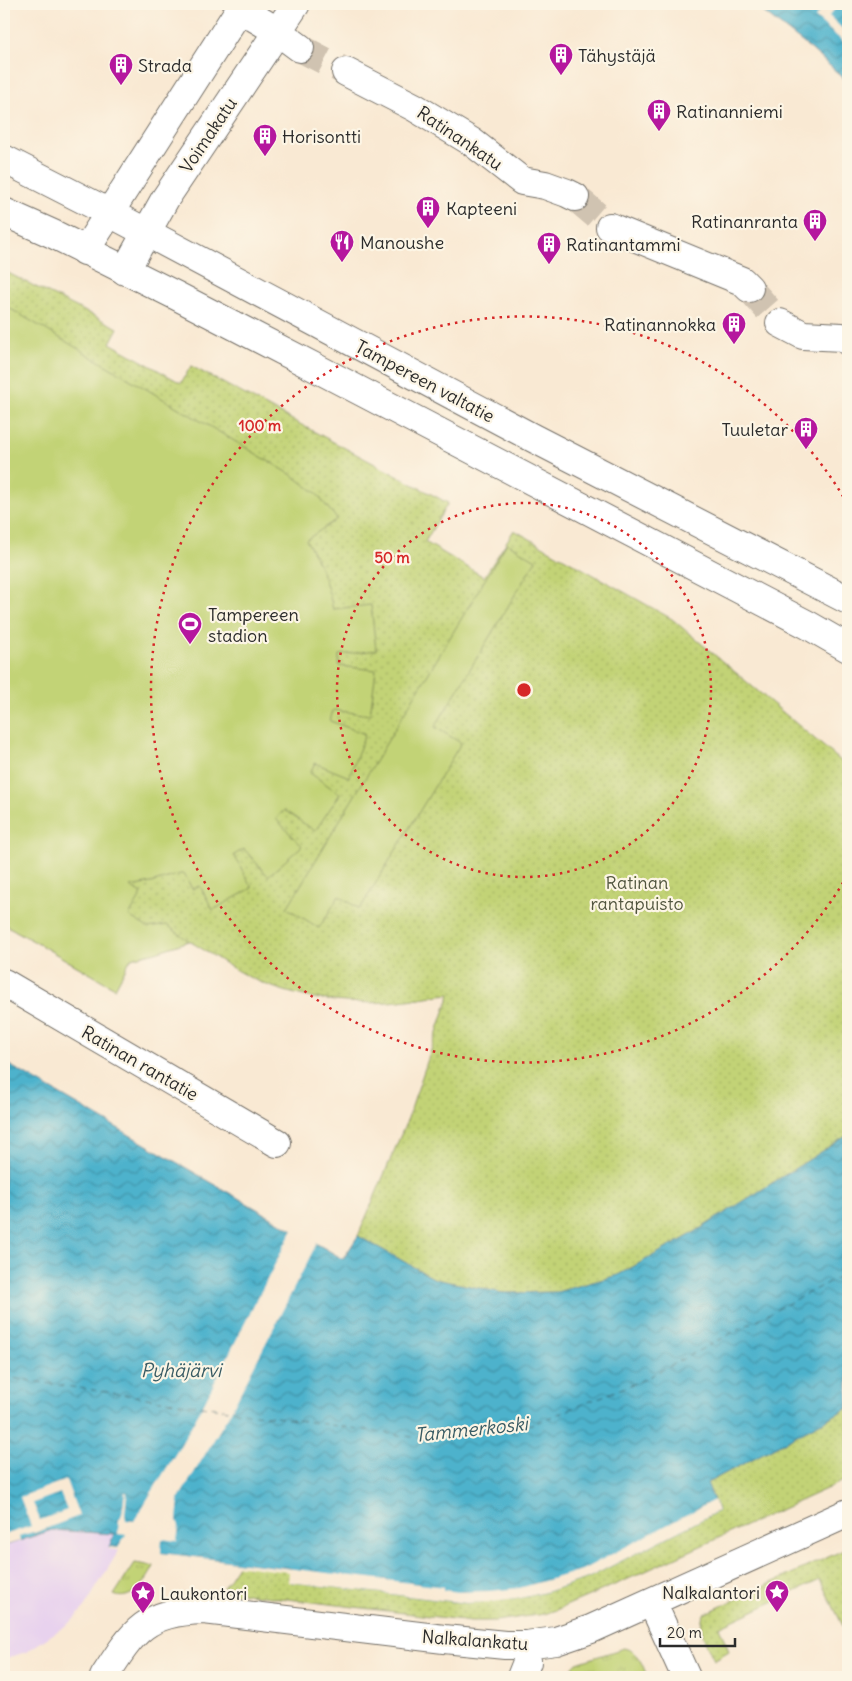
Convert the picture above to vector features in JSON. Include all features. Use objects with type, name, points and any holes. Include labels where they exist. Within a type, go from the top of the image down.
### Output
[{"type":"street","name":"Voimakatu","points":[[125,271],[166,199],[296,4]]},
{"type":"street","points":[[85,251],[108,212],[241,6],[300,48]]},
{"type":"street","name":"Ratinankatu","points":[[346,72],[414,107],[472,142],[522,180],[546,186],[575,197]]},
{"type":"street","name":"Tampereen valtatie","points":[[4,159],[146,232],[524,433],[848,600]]},
{"type":"street","points":[[4,212],[125,271],[485,455],[808,625],[848,648]]},
{"type":"street","points":[[610,227],[742,280],[749,288]]},
{"type":"street","points":[[780,323],[803,335],[842,337],[848,341]]},
{"type":"street","name":"Ratinan rantatie","points":[[4,984],[277,1143]]},
{"type":"street","name":"Nalkalankatu","points":[[104,1677],[129,1640],[150,1621],[166,1614],[188,1610],[204,1610],[478,1643],[526,1645],[556,1641],[576,1635],[652,1602],[848,1513]]},
{"type":"street","points":[[652,1602],[686,1677]]},
{"type":"street","points":[[520,1677],[527,1662],[526,1645]]},
{"type":"shaded area","points":[[52,1530],[114,1534],[119,1550],[84,1608],[71,1622],[26,1652],[4,1659],[4,1546]]},
{"type":"green space","name":"Ratinan rantapuisto","points":[[4,271],[118,328],[110,343],[181,383],[191,366],[448,503],[425,542],[484,577],[514,530],[672,619],[848,767],[848,1135],[687,1237],[618,1275],[557,1292],[503,1293],[435,1279],[358,1236],[408,1118],[450,994],[368,1003],[308,997],[269,986],[251,978],[189,941],[131,958],[115,988],[4,924]]},
{"type":"green space","name":"Tampereen stadion","points":[[4,305],[292,475],[316,493],[337,519],[306,540],[322,573],[333,609],[371,605],[376,650],[339,655],[339,666],[376,670],[370,715],[333,710],[330,721],[365,734],[349,777],[315,763],[310,773],[340,794],[315,831],[284,810],[276,819],[302,846],[268,876],[244,849],[234,855],[252,888],[213,910],[200,886],[192,889],[184,873],[130,887],[142,894],[129,916],[148,928],[167,925],[189,941],[131,958],[115,988],[4,924]]},
{"type":"green space","points":[[507,543],[536,560],[435,727],[461,743],[360,909],[339,896],[319,928],[287,908]]},
{"type":"green space","points":[[848,1408],[848,1479],[626,1580],[544,1614],[496,1621],[471,1621],[221,1591],[240,1562],[292,1569],[714,1500],[707,1483]]},
{"type":"green space","points":[[848,1548],[848,1629],[843,1626],[820,1580],[719,1627],[729,1651],[714,1660],[702,1631],[701,1625],[704,1614]]},
{"type":"green space","points":[[135,1563],[154,1566],[148,1578],[133,1593],[120,1597],[114,1595]]},
{"type":"green space","points":[[624,1648],[636,1655],[642,1663],[647,1677],[583,1677],[573,1671],[573,1667],[577,1663]]},
{"type":"water","points":[[753,4],[848,4],[848,82],[811,49]]},
{"type":"water","name":"Pyhäjärvi","points":[[4,1062],[343,1259],[358,1236],[435,1279],[503,1293],[557,1292],[618,1275],[687,1237],[848,1135],[848,1408],[707,1483],[718,1511],[588,1578],[546,1592],[515,1599],[466,1603],[291,1582],[292,1569],[109,1547],[114,1534],[52,1530],[4,1546]]},
{"type":"pier","points":[[826,4],[839,4],[829,16],[848,34],[848,46],[815,17]]},
{"type":"pier","points":[[294,1227],[318,1241],[231,1411],[179,1498],[177,1541],[162,1539],[161,1553],[444,1587],[444,1590],[459,1592],[490,1591],[520,1588],[582,1570],[714,1500],[718,1511],[588,1578],[546,1592],[492,1602],[466,1603],[288,1582],[289,1572],[108,1549],[109,1547],[118,1548],[126,1535],[118,1534],[125,1492],[127,1493],[126,1520],[134,1521],[204,1403]]},
{"type":"pier","points":[[66,1480],[79,1516],[34,1533],[19,1536],[20,1541],[4,1546],[4,1535],[31,1526],[20,1497]],"holes":[[[60,1493],[67,1510],[40,1520],[33,1503]]]},
{"type":"ferry route","points":[[4,1377],[419,1438],[533,1424],[643,1380],[848,1272]]},
{"type":"tunnel","points":[[300,48],[346,72]]},
{"type":"tunnel","points":[[575,197],[610,227]]},
{"type":"tunnel","points":[[749,288],[780,323]]},
{"type":"place","name":"Tähystäjä","points":[[561,76]]},
{"type":"place","name":"Strada","points":[[121,86]]},
{"type":"place","name":"Ratinanniemi","points":[[659,132]]},
{"type":"place","name":"Horisontti","points":[[265,157]]},
{"type":"place","name":"Kapteeni","points":[[428,229]]},
{"type":"place","name":"Ratinanranta","points":[[815,242]]},
{"type":"place","name":"Manoushe","points":[[342,263]]},
{"type":"place","name":"Ratinantammi","points":[[549,265]]},
{"type":"place","name":"Ratinannokka","points":[[734,345]]},
{"type":"place","name":"Tuuletar","points":[[806,450]]},
{"type":"place","name":"Tampereen stadion","points":[[190,645]]},
{"type":"place","name":"Nalkalantori","points":[[777,1613]]},
{"type":"place","name":"Laukontori","points":[[143,1614]]},
{"type":"water label","name":"Tammerkoski","points":[[471,1429]]}]
